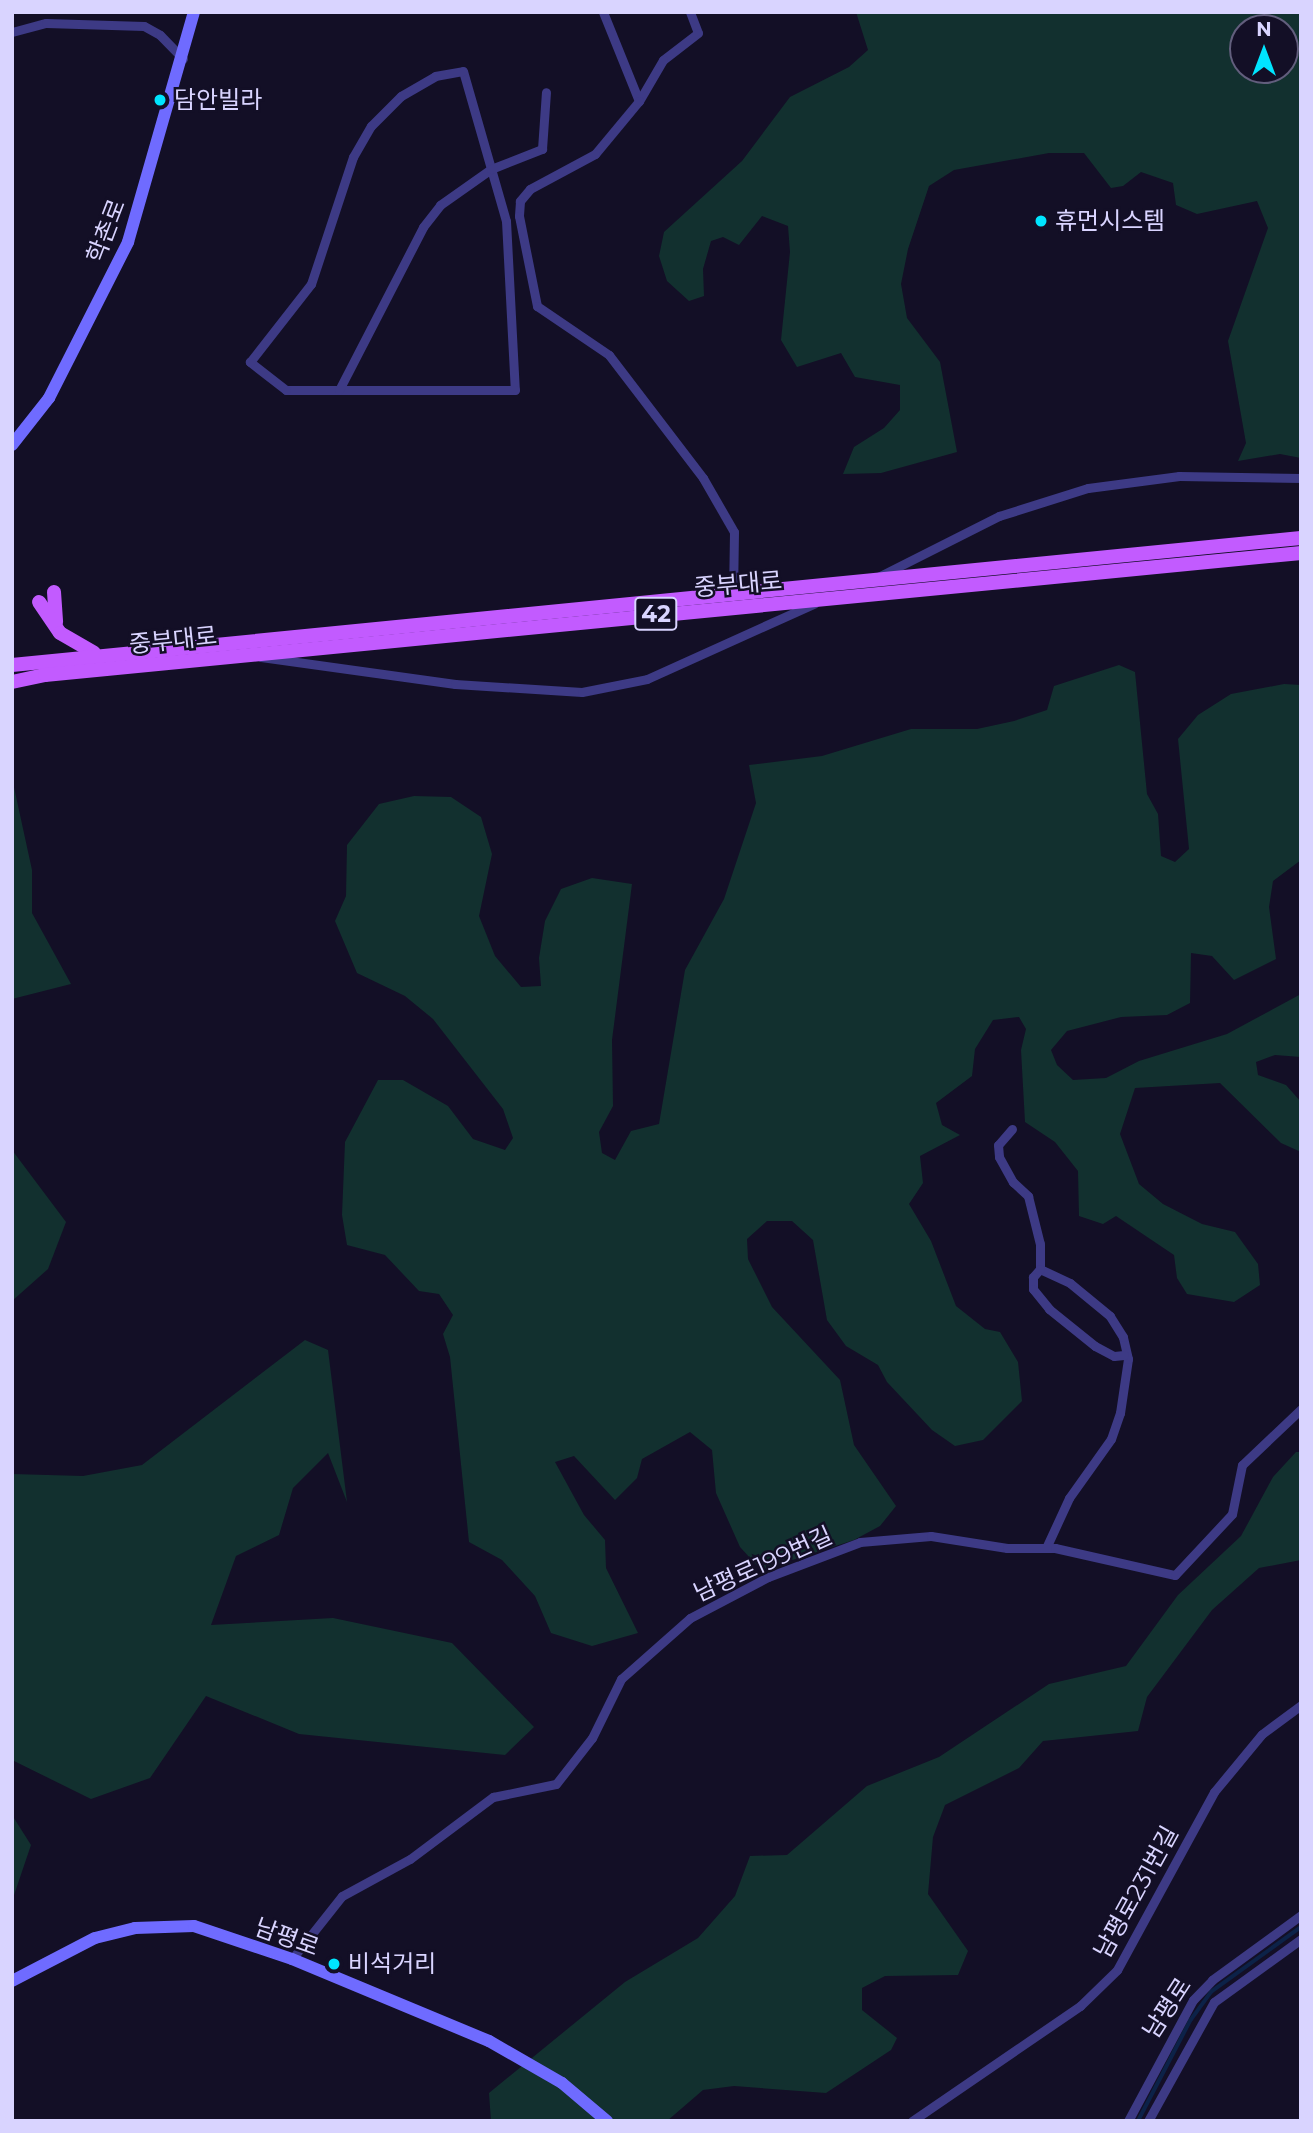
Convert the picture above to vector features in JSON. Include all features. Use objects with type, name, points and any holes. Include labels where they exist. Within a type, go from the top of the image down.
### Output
[{"type":"main road","name":"중부대로","points":[[12,665],[1301,538]]},
{"type":"main road","name":"중부대로","points":[[12,682],[253,655],[1301,553]]},
{"type":"main road","points":[[54,592],[52,613],[60,633]]},
{"type":"main road","points":[[39,602],[60,633],[79,648],[99,655]]},
{"type":"street","name":"학촌로","points":[[12,444],[50,398],[128,242],[183,59],[194,12]]},
{"type":"street","points":[[603,12],[639,101]]},
{"type":"street","points":[[690,12],[698,33],[663,60],[639,101],[595,154],[530,189],[520,201],[529,276],[537,306],[609,355],[703,478],[734,532],[733,594]]},
{"type":"street","points":[[12,32],[46,23],[144,26],[160,35],[183,59]]},
{"type":"street","points":[[463,71],[506,222],[512,278],[516,390],[286,390],[250,362],[311,285],[340,188],[371,126],[401,96],[436,76],[463,71]]},
{"type":"street","points":[[339,390],[423,227],[440,205],[491,169],[542,149],[546,92]]},
{"type":"street","points":[[512,278],[529,276]]},
{"type":"street","points":[[870,581],[999,516],[1088,488],[1179,476],[1301,478]]},
{"type":"street","points":[[253,655],[315,667],[455,684],[583,692],[648,679],[824,599]]},
{"type":"street","points":[[1012,1129],[998,1145],[999,1157],[1013,1182],[1028,1196],[1040,1244],[1040,1269],[1033,1277],[1033,1289],[1049,1309],[1095,1346],[1114,1356],[1124,1355]]},
{"type":"street","points":[[1040,1269],[1057,1274],[1110,1316],[1123,1337],[1124,1355],[1128,1359],[1126,1382],[1111,1438],[1069,1498],[1046,1548]]},
{"type":"street","name":"남평로199번길","points":[[292,1959],[342,1896],[410,1859],[493,1797],[556,1784],[592,1738],[621,1679],[690,1618],[768,1577],[860,1542],[930,1536],[1007,1548],[1046,1548],[1175,1574],[1232,1514],[1242,1465],[1301,1409]]},
{"type":"street","name":"남평로231번길","points":[[912,2121],[1080,2006],[1117,1970],[1214,1792],[1262,1734],[1301,1705]]},
{"type":"street","name":"남평로","points":[[1128,2121],[1193,2000],[1212,1980],[1301,1915]]},
{"type":"street","name":"남평로","points":[[12,1981],[95,1938],[135,1928],[194,1926],[292,1959],[489,2041],[562,2083],[607,2121]]},
{"type":"street","name":"남평로","points":[[1149,2121],[1214,2002],[1301,1938]]},
{"type":"green space","points":[[856,12],[1301,12],[1301,458],[1280,454],[1238,461],[1246,443],[1228,341],[1268,228],[1257,201],[1197,214],[1176,205],[1173,183],[1141,172],[1123,186],[1111,188],[1084,153],[1049,153],[954,170],[929,186],[908,249],[901,284],[907,318],[940,362],[957,452],[881,473],[843,474],[854,447],[884,428],[900,410],[900,385],[855,377],[841,353],[797,367],[781,340],[790,252],[788,226],[762,216],[739,245],[723,237],[711,241],[703,269],[704,296],[689,301],[667,281],[659,256],[664,232],[742,161],[790,97],[849,67],[868,50]]},
{"type":"green space","points":[[1119,665],[1135,672],[1147,794],[1158,814],[1161,856],[1175,862],[1189,849],[1178,739],[1198,715],[1231,694],[1284,684],[1301,685],[1301,860],[1273,881],[1269,907],[1276,959],[1234,980],[1212,956],[1191,953],[1190,1003],[1167,1015],[1121,1017],[1067,1031],[1051,1050],[1057,1065],[1073,1080],[1106,1078],[1139,1061],[1227,1034],[1301,994],[1301,1057],[1275,1055],[1256,1062],[1258,1075],[1286,1085],[1301,1102],[1301,1152],[1281,1143],[1220,1083],[1135,1088],[1120,1134],[1139,1184],[1163,1204],[1202,1224],[1235,1232],[1258,1264],[1260,1285],[1234,1302],[1187,1294],[1177,1278],[1174,1255],[1116,1216],[1103,1224],[1079,1216],[1078,1171],[1055,1142],[1025,1122],[1021,1050],[1026,1029],[1019,1017],[993,1020],[975,1049],[972,1076],[936,1103],[942,1125],[960,1135],[920,1156],[923,1183],[909,1204],[931,1241],[956,1306],[985,1329],[1000,1332],[1018,1362],[1022,1401],[983,1440],[955,1446],[932,1430],[887,1382],[878,1365],[846,1346],[827,1320],[813,1240],[792,1221],[767,1221],[747,1239],[748,1259],[772,1307],[840,1380],[854,1445],[896,1506],[880,1526],[854,1540],[761,1570],[740,1547],[716,1493],[712,1450],[690,1432],[642,1459],[637,1478],[615,1500],[574,1456],[555,1462],[584,1515],[605,1540],[606,1568],[638,1633],[592,1646],[551,1633],[535,1596],[502,1560],[469,1542],[450,1357],[443,1334],[453,1315],[439,1294],[419,1291],[385,1255],[347,1245],[342,1215],[345,1142],[378,1080],[403,1080],[448,1106],[473,1139],[505,1150],[513,1138],[503,1109],[433,1019],[405,996],[357,973],[335,921],[346,896],[347,845],[379,804],[414,796],[451,797],[481,817],[492,854],[479,916],[495,956],[521,987],[541,986],[539,958],[545,921],[561,889],[592,878],[632,884],[612,1040],[613,1106],[599,1132],[602,1153],[615,1160],[631,1131],[659,1124],[685,970],[724,899],[756,803],[749,765],[822,756],[911,729],[977,729],[1014,721],[1047,710],[1054,686]]},
{"type":"green space","points":[[12,778],[32,870],[32,913],[71,984],[12,999]]},
{"type":"green space","points":[[12,1150],[66,1222],[48,1269],[12,1301]]},
{"type":"green space","points":[[305,1340],[328,1350],[347,1502],[328,1453],[293,1488],[279,1535],[236,1556],[211,1625],[333,1618],[452,1643],[534,1727],[505,1755],[299,1734],[206,1696],[150,1778],[91,1799],[12,1760],[12,1474],[83,1476],[142,1465]]},
{"type":"green space","points":[[1296,1452],[1301,1452],[1301,1560],[1259,1568],[1212,1610],[1147,1697],[1138,1731],[1043,1741],[1019,1768],[945,1805],[933,1837],[928,1894],[968,1951],[958,1975],[885,1976],[862,1988],[862,2010],[897,2038],[891,2050],[826,2093],[734,2086],[703,2090],[667,2121],[491,2121],[489,2093],[625,1982],[698,1938],[735,1896],[750,1856],[787,1855],[867,1786],[939,1757],[1049,1684],[1126,1666],[1178,1595],[1241,1536],[1273,1477]]},
{"type":"green space","points":[[12,1815],[31,1845],[12,1901]]},
{"type":"waterway","points":[[1138,2121],[1190,2021],[1211,1992],[1301,1927]]},
{"type":"place","name":"담안빌라","points":[[160,100]]},
{"type":"place","name":"휴먼시스템","points":[[1041,221]]},
{"type":"place","name":"비석거리","points":[[334,1964]]}]
